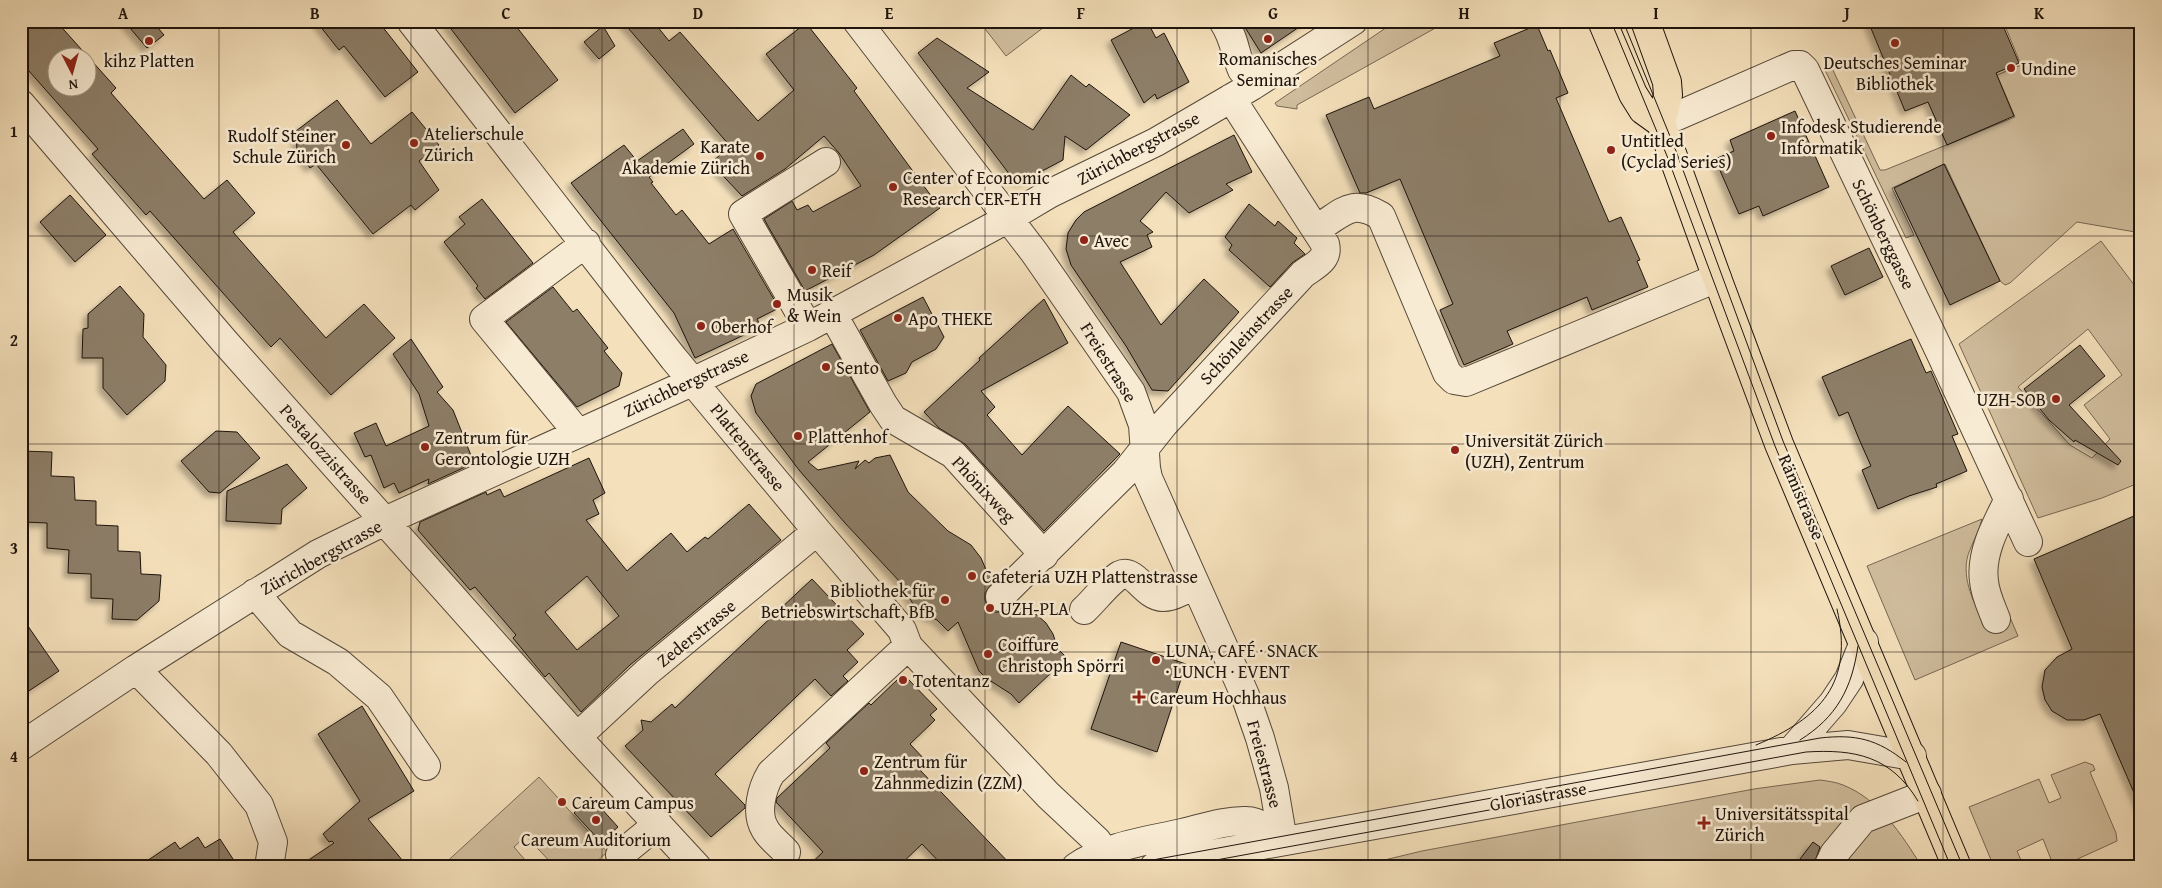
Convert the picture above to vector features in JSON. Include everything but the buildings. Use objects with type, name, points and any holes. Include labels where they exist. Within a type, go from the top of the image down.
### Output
[{"type":"main road","points":[[1602,21],[1638,102],[1643,110],[1661,122],[1668,96],[1667,82],[1645,21]]},
{"type":"main road","name":"Rämistrasse","points":[[1661,122],[1779,444],[1912,756],[1957,867]]},
{"type":"street","name":"Plattenstrasse","points":[[411,21],[586,243],[674,359],[902,630],[908,646],[1048,795],[1080,823],[1110,859]]},
{"type":"street","name":"Freiestrasse","points":[[857,21],[1062,290],[1131,392],[1143,425],[1148,478],[1245,695],[1260,738],[1274,788],[1284,841]]},
{"type":"street","points":[[1222,21],[1231,33],[1236,56],[1242,70]]},
{"type":"street","name":"Zürichbergstrasse","points":[[21,746],[136,669],[318,554],[808,327],[1007,219],[1049,194],[1156,142],[1252,86],[1353,21]]},
{"type":"street","name":"Schönberggasse","points":[[1661,122],[1794,66],[1800,65],[1805,70],[2028,542]]},
{"type":"street","name":"Schönleinstrasse","points":[[1000,597],[1125,473],[1170,417],[1303,274],[1323,260],[1326,255],[1325,244],[1316,229],[1231,98]]},
{"type":"street","name":"Pestalozzistrasse","points":[[21,104],[225,342],[577,737],[697,867]]},
{"type":"street","points":[[808,327],[743,214],[826,162]]},
{"type":"street","points":[[1316,229],[1350,208],[1365,207],[1381,216],[1447,373],[1454,380],[1466,382],[1717,278]]},
{"type":"street","points":[[578,433],[484,320],[586,243]]},
{"type":"street","name":"Phönixweg","points":[[832,313],[893,419],[953,454],[1044,555]]},
{"type":"street","points":[[1996,619],[1983,579],[1984,562],[1996,525],[2009,499]]},
{"type":"street","name":"Zederstrasse","points":[[577,737],[647,672],[817,531]]},
{"type":"street","points":[[1084,610],[1116,578],[1124,574],[1133,576],[1152,594],[1162,597],[1180,592],[1195,583]]},
{"type":"street","points":[[255,593],[290,634],[338,662],[379,697],[426,766]]},
{"type":"street","points":[[1792,750],[1833,703],[1849,679],[1864,642]]},
{"type":"street","points":[[786,852],[764,829],[760,809],[764,784],[771,773],[908,646]]},
{"type":"street","points":[[136,669],[219,754],[259,805],[273,842],[268,867]]},
{"type":"street","name":"Gloriastrasse","points":[[1154,867],[1179,860],[1792,750],[1848,745],[1912,756]]},
{"type":"street","points":[[1828,867],[1834,854],[1863,820],[1927,794]]},
{"type":"street","points":[[1076,867],[1085,860],[1110,859],[1221,824],[1249,820],[1268,829],[1284,841],[1273,858],[1261,867]]},
{"type":"street","points":[[620,855],[658,824]]},
{"type":"shaded area","points":[[979,21],[1052,21],[1006,56]]},
{"type":"shaded area","points":[[1396,21],[1448,21],[1297,105],[1297,109],[1277,106],[1275,103]]},
{"type":"shaded area","points":[[2003,21],[2141,21],[2141,233],[2077,222],[2010,283],[2005,285],[2000,281],[1945,164],[1892,188],[1914,235],[1906,238],[1825,70],[1828,65],[1831,66],[1880,170],[1885,170],[2015,117],[1997,75],[2021,65]]},
{"type":"shaded area","points":[[2101,241],[2141,294],[2141,482],[2102,498],[2038,518],[1959,344]],"holes":[[[2088,329],[2122,375],[2084,405],[2110,439],[2092,458],[2070,445],[2018,387]]]},
{"type":"shaded area","points":[[1982,519],[1966,564],[1970,592],[1985,626],[2009,615],[2018,636],[1915,680],[1867,566]]},
{"type":"shaded area","points":[[2085,762],[2093,765],[2095,770],[2090,772],[2116,833],[2117,841],[2060,867],[2054,867],[2043,839],[2017,851],[2024,867],[1994,867],[1969,807],[2039,779],[2049,803],[2061,798],[2051,775]]},
{"type":"shaded area","points":[[539,777],[607,852],[591,867],[555,867],[526,836],[514,847],[531,867],[441,867]]},
{"type":"shaded area","name":"Universitätsspital Zürich","points":[[1820,780],[1843,785],[1868,799],[1898,831],[1922,867],[1355,867],[1422,851],[1754,789]]},
{"type":"tram line","points":[[1611,21],[1667,156],[1775,446],[1951,867]]},
{"type":"tram line","points":[[1623,21],[1676,151],[1783,441],[1963,867]]},
{"type":"tram line","points":[[1756,745],[1798,723],[1815,710],[1827,695],[1836,677],[1841,658],[1841,635],[1837,609]]},
{"type":"tram line","points":[[1800,740],[1824,722],[1841,700],[1852,675],[1858,646]]},
{"type":"tram line","points":[[1127,867],[1147,861],[1820,738],[1845,737],[1866,740],[1876,743],[1906,762]]},
{"type":"tram line","points":[[1178,867],[1806,752],[1824,751],[1856,754],[1884,765],[1896,774],[1918,801]]},
{"type":"place","name":"Romanisches Seminar","points":[[1268,39]]},
{"type":"place","name":"kihz Platten","points":[[149,41]]},
{"type":"place","name":"Deutsches Seminar Bibliothek","points":[[1895,43]]},
{"type":"place","name":"Undine","points":[[2011,68]]},
{"type":"place","name":"Infodesk Studierende Informatik","points":[[1771,136]]},
{"type":"place","name":"Atelierschule Zürich","points":[[414,143]]},
{"type":"place","name":"Rudolf Steiner Schule Zürich","points":[[346,145]]},
{"type":"place","name":"Untitled (Cyclad Series)","points":[[1611,150]]},
{"type":"place","name":"Karate Akademie Zürich","points":[[760,156]]},
{"type":"place","name":"Center of Economic Research CER-ETH","points":[[893,187]]},
{"type":"place","name":"Avec","points":[[1084,240]]},
{"type":"place","name":"Reif","points":[[812,270]]},
{"type":"place","name":"Musik & Wein","points":[[777,304]]},
{"type":"place","name":"Apo THEKE","points":[[898,318]]},
{"type":"place","name":"Oberhof","points":[[701,326]]},
{"type":"place","name":"Sento","points":[[826,367]]},
{"type":"place","name":"UZH-SOB","points":[[2056,399]]},
{"type":"place","name":"Plattenhof","points":[[798,436]]},
{"type":"place","name":"Zentrum für Gerontologie UZH","points":[[425,447]]},
{"type":"place","name":"Universität Zürich (UZH), Zentrum","points":[[1455,450]]},
{"type":"place","name":"Cafeteria UZH Plattenstrasse","points":[[972,576]]},
{"type":"place","name":"Bibliothek für Betriebswirtschaft, BfB","points":[[945,600]]},
{"type":"place","name":"UZH-PLA","points":[[990,608]]},
{"type":"place","name":"Coiffure Christoph Spörri","points":[[988,654]]},
{"type":"place","name":"LUNA, CAFÉ · SNACK · LUNCH · EVENT","points":[[1156,660]]},
{"type":"place","name":"Totentanz","points":[[903,680]]},
{"type":"place","name":"Careum Hochhaus","points":[[1139,697]]},
{"type":"place","name":"Zentrum für Zahnmedizin (ZZM)","points":[[864,771]]},
{"type":"place","name":"Careum Campus","points":[[562,802]]},
{"type":"place","name":"Careum Auditorium","points":[[596,820]]},
{"type":"place","name":"Universitätsspital Zürich","points":[[1704,823]]}]
